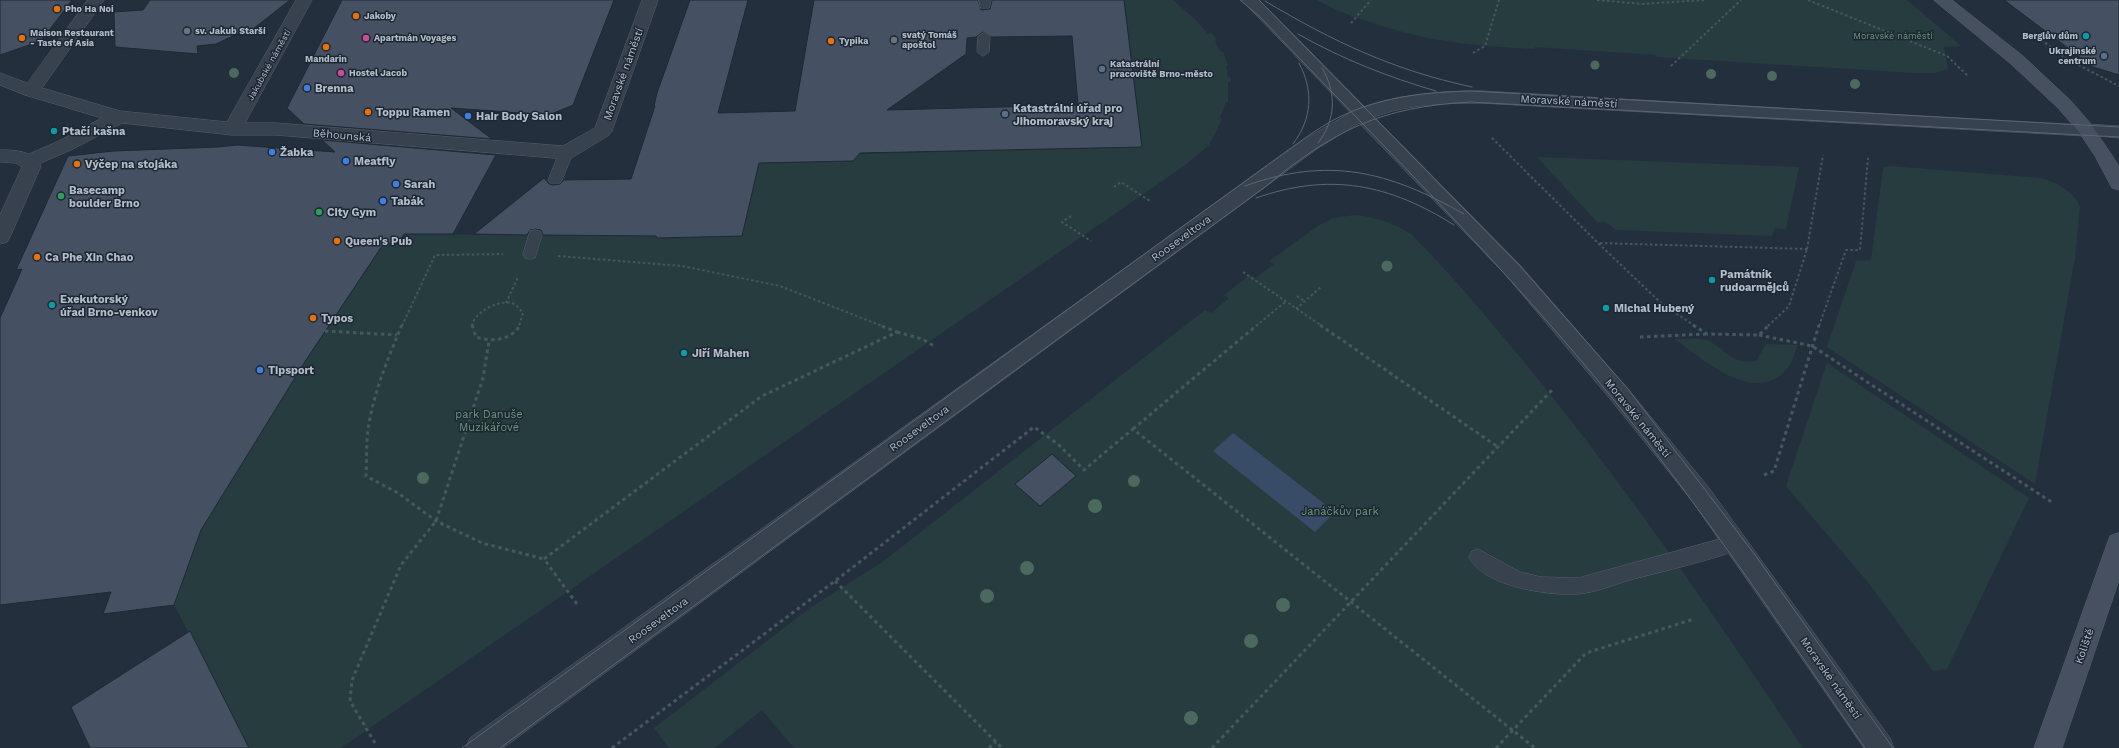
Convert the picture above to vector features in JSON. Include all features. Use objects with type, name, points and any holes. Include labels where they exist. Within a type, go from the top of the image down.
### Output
[{"type":"main road","points":[[1942,0],[2046,85],[2075,115],[2112,168],[2119,183]]},
{"type":"main road","name":"Koliště","points":[[2048,748],[2119,544]]},
{"type":"street","points":[[31,91],[96,0]]},
{"type":"street","name":"Jakubské náměstí","points":[[232,129],[304,0]]},
{"type":"street","name":"Moravské náměstí","points":[[566,153],[603,130],[650,0]]},
{"type":"street","name":"Moravské náměstí","points":[[1250,0],[1517,275],[1629,406],[1701,495],[1880,748]]},
{"type":"street","name":"Běhounská","points":[[0,79],[31,91],[119,117],[232,129],[276,129],[566,153]]},
{"type":"street","name":"Moravské náměstí","points":[[1362,115],[1414,101],[1481,97],[2119,132]]},
{"type":"street","name":"Rooseveltova","points":[[480,748],[1259,182],[1335,128],[1362,115]]},
{"type":"street","points":[[29,161],[66,145],[119,117]]},
{"type":"street","points":[[0,156],[17,156],[29,161],[32,166],[0,237]]},
{"type":"lane","points":[[983,52],[984,37]]},
{"type":"lane","points":[[555,180],[566,153]]},
{"type":"lane","points":[[530,254],[535,235]]},
{"type":"lane","points":[[1478,557],[1492,567],[1517,580],[1541,585],[1578,586],[1735,543]]},
{"type":"path","points":[[1351,23],[1371,0]]},
{"type":"path","points":[[1473,53],[1485,46],[1499,0]]},
{"type":"path","points":[[1597,0],[1642,4],[1704,0]]},
{"type":"path","points":[[1671,66],[1741,0]]},
{"type":"path","points":[[1808,0],[1947,56],[1967,75]]},
{"type":"path","points":[[2031,32],[2067,59],[2119,86]]},
{"type":"path","points":[[1492,138],[1662,304],[1706,334]]},
{"type":"path","points":[[1759,335],[1789,306],[1807,249],[1823,156]]},
{"type":"path","points":[[1764,475],[1774,471],[1812,346],[1846,250],[1860,250],[1868,158]]},
{"type":"path","points":[[1114,187],[1122,182],[1150,201]]},
{"type":"path","points":[[1070,216],[1062,222],[1091,241]]},
{"type":"path","points":[[1598,243],[1807,249]]},
{"type":"path","points":[[577,604],[544,560],[482,543],[436,521],[398,493],[366,476],[369,424],[387,362],[397,335],[435,255],[530,254],[682,266],[780,286],[897,332],[922,339],[936,347]]},
{"type":"path","points":[[1243,272],[1498,447]]},
{"type":"path","points":[[1296,308],[1322,286]]},
{"type":"path","points":[[1297,296],[1304,301]]},
{"type":"path","points":[[612,748],[835,582],[1034,427],[1058,444],[1084,470],[1286,302]]},
{"type":"path","points":[[498,304],[514,304],[520,308],[523,313],[523,319],[518,329],[507,337],[489,341],[482,340],[473,332],[473,321],[477,315],[483,310],[498,304]]},
{"type":"path","points":[[325,331],[397,335]]},
{"type":"path","points":[[544,560],[762,396],[897,332]]},
{"type":"path","points":[[1640,337],[1706,334],[1759,335],[1812,346],[2053,503]]},
{"type":"path","points":[[375,743],[350,701],[352,680],[401,565],[436,521],[483,378],[489,341]]},
{"type":"path","points":[[1212,748],[1552,390]]},
{"type":"path","points":[[1133,429],[1350,604],[1374,621],[1535,748]]},
{"type":"path","points":[[835,582],[1002,748]]},
{"type":"path","points":[[1496,748],[1512,729],[1586,653],[1694,619]]},
{"type":"path","points":[[989,748],[996,742]]},
{"type":"green space","name":"park Danuše Muzikářové","points":[[1124,0],[1173,0],[1196,20],[1208,34],[1212,33],[1217,40],[1215,41],[1220,51],[1223,52],[1228,65],[1226,66],[1228,77],[1230,77],[1231,82],[1228,82],[1228,103],[1226,102],[1220,118],[1222,119],[1209,145],[1184,166],[341,748],[249,748],[174,605],[201,530],[305,360],[384,243],[398,244],[404,234],[657,236],[657,238],[742,236],[759,163],[853,161],[856,154],[1137,147],[1142,145]]},
{"type":"green space","name":"Moravské náměstí","points":[[1317,0],[1907,0],[1961,46],[1944,47],[1948,69],[1935,73],[1913,73],[1657,57],[1655,55],[1535,47],[1535,49],[1492,46],[1432,39],[1391,29],[1349,15]]},
{"type":"green space","points":[[1537,157],[1799,167],[1786,229],[1775,228],[1772,236],[1616,230],[1606,222],[1597,222]]},
{"type":"green space","points":[[1891,166],[2040,178],[2052,182],[2068,191],[2077,200],[2080,206],[2075,258],[2035,484],[1827,347],[1856,261],[1871,260],[1883,168]]},
{"type":"green space","name":"Janáčkův park","points":[[1355,215],[1384,221],[1411,234],[1457,283],[1529,368],[1566,414],[1636,507],[1704,603],[1803,748],[794,748],[762,710],[715,748],[669,748],[654,728],[811,607],[881,563],[1205,310],[1211,313],[1229,298],[1224,295],[1250,275],[1255,278],[1274,264],[1269,261],[1318,226],[1333,218]]},
{"type":"green space","points":[[1675,339],[1706,340],[1716,345],[1734,359],[1747,361],[1756,361],[1766,344],[1798,345],[1790,365],[1777,377],[1763,383],[1748,382],[1732,377],[1701,359]]},
{"type":"green space","points":[[1827,363],[2029,498],[1947,669],[1933,671],[1871,586],[1786,486]]},
{"type":"water","points":[[1233,433],[1335,512],[1315,532],[1213,451]]},
{"type":"building","points":[[0,0],[72,0],[41,41],[0,55]]},
{"type":"building","name":"sv. Jakub Starší","points":[[150,0],[290,0],[244,36],[237,34],[216,44],[197,46],[198,54],[115,47],[114,12],[143,10]]},
{"type":"building","points":[[342,0],[614,0],[573,105],[549,115],[451,108],[492,139],[304,124],[287,108]]},
{"type":"building","points":[[690,0],[748,0],[718,113],[795,111],[814,0],[978,0],[981,10],[990,9],[992,0],[1124,0],[1142,147],[860,153],[853,161],[759,163],[742,236],[657,238],[656,236],[543,235],[541,230],[535,229],[530,230],[527,235],[474,234],[544,178],[549,184],[553,185],[560,184],[564,180],[631,179],[655,106],[657,93]],"holes":[[[983,32],[991,37],[1072,36],[1078,105],[887,110],[966,54],[967,38],[976,37]]]},
{"type":"building","name":"Berglův dům","points":[[2004,0],[2119,0],[2119,75],[2093,67]]},
{"type":"building","points":[[322,140],[496,155],[453,234],[404,234],[398,244],[384,243],[306,360],[201,530],[174,605],[103,614],[111,592],[0,605],[0,318],[22,269],[16,270],[68,156],[113,151],[237,145],[335,152]]},
{"type":"building","points":[[1052,454],[1076,476],[1040,506],[1015,484]]},
{"type":"building","points":[[190,631],[249,748],[90,748],[71,707]]},
{"type":"tram line","points":[[1240,0],[1259,16],[1331,90]]},
{"type":"tram line","points":[[1259,0],[1364,107]]},
{"type":"tram line","points":[[1265,1],[1290,16],[1365,53],[1416,72],[1472,87]]},
{"type":"tram line","points":[[1298,34],[1366,67],[1400,80],[1436,91]]},
{"type":"tram line","points":[[1293,144],[1304,125],[1309,105],[1307,84],[1299,63]]},
{"type":"tram line","points":[[1322,68],[1327,77],[1331,90]]},
{"type":"tram line","points":[[1329,122],[1332,106],[1331,90]]},
{"type":"tram line","points":[[1331,90],[1351,112]]},
{"type":"tram line","points":[[1364,107],[1407,96],[1439,92],[1471,91],[2119,127]]},
{"type":"tram line","points":[[1376,119],[1410,109],[1470,102],[2119,137]]},
{"type":"tram line","points":[[1351,112],[1364,107]]},
{"type":"tram line","points":[[1364,107],[1376,119]]},
{"type":"tram line","points":[[1329,122],[1351,112]]},
{"type":"tram line","points":[[1351,112],[1363,124]]},
{"type":"tram line","points":[[1363,124],[1376,119]]},
{"type":"tram line","points":[[1376,119],[1520,266],[1628,389],[1755,555],[1893,748]]},
{"type":"tram line","points":[[462,748],[1284,153],[1329,122]]},
{"type":"tram line","points":[[1318,143],[1329,122]]},
{"type":"tram line","points":[[1278,176],[1313,150],[1336,136],[1363,124]]},
{"type":"tram line","points":[[1363,124],[1435,198]]},
{"type":"tram line","points":[[1278,176],[1304,172],[1331,170],[1358,173],[1383,178],[1410,187],[1435,198]]},
{"type":"tram line","points":[[500,748],[1278,176]]},
{"type":"tram line","points":[[1245,186],[1278,176]]},
{"type":"tram line","points":[[1256,198],[1283,190],[1309,185],[1334,184],[1358,186],[1406,200],[1430,211],[1454,225]]},
{"type":"tram line","points":[[1435,198],[1464,214]]},
{"type":"tram line","points":[[1435,198],[1571,349],[1647,441],[1711,527],[1865,748]]},
{"type":"place","name":"Pho Ha Noi","points":[[57,9]]},
{"type":"place","name":"Jakoby","points":[[356,16]]},
{"type":"place","name":"sv. Jakub Starší","points":[[187,31]]},
{"type":"place","name":"Berglův dům","points":[[2086,36]]},
{"type":"place","name":"Maison Restaurant - Taste of Asia","points":[[22,38]]},
{"type":"place","name":"Apartmán Voyages","points":[[366,38]]},
{"type":"place","name":"svatý Tomáš apoštol","points":[[894,40]]},
{"type":"place","name":"Typika","points":[[831,41]]},
{"type":"place","name":"Mandarin","points":[[326,47]]},
{"type":"place","name":"Ukrajinské centrum","points":[[2104,56]]},
{"type":"place","name":"Katastrální pracoviště Brno-město","points":[[1102,69]]},
{"type":"place","name":"Hostel Jacob","points":[[341,73]]},
{"type":"place","name":"Brenna","points":[[307,88]]},
{"type":"place","name":"Toppu Ramen","points":[[368,112]]},
{"type":"place","name":"Katastrální úřad pro Jihomoravský kraj","points":[[1005,114]]},
{"type":"place","name":"Hair Body Salon","points":[[468,116]]},
{"type":"place","name":"Ptačí kašna","points":[[54,131]]},
{"type":"place","name":"Žabka","points":[[272,152]]},
{"type":"place","name":"Meatfly","points":[[346,161]]},
{"type":"place","name":"Výčep na stojáka","points":[[77,164]]},
{"type":"place","name":"Sarah","points":[[396,184]]},
{"type":"place","name":"Basecamp boulder Brno","points":[[61,196]]},
{"type":"place","name":"Tabák","points":[[383,201]]},
{"type":"place","name":"City Gym","points":[[319,212]]},
{"type":"place","name":"Queen's Pub","points":[[337,241]]},
{"type":"place","name":"Ca Phe Xin Chao","points":[[37,257]]},
{"type":"place","name":"Památník rudoarmějců","points":[[1712,280]]},
{"type":"place","name":"Exekutorský úřad Brno-venkov","points":[[52,305]]},
{"type":"place","name":"Michal Hubený","points":[[1606,308]]},
{"type":"place","name":"Typos","points":[[313,318]]},
{"type":"place","name":"Jiří Mahen","points":[[684,353]]},
{"type":"place","name":"Tipsport","points":[[260,370]]}]
